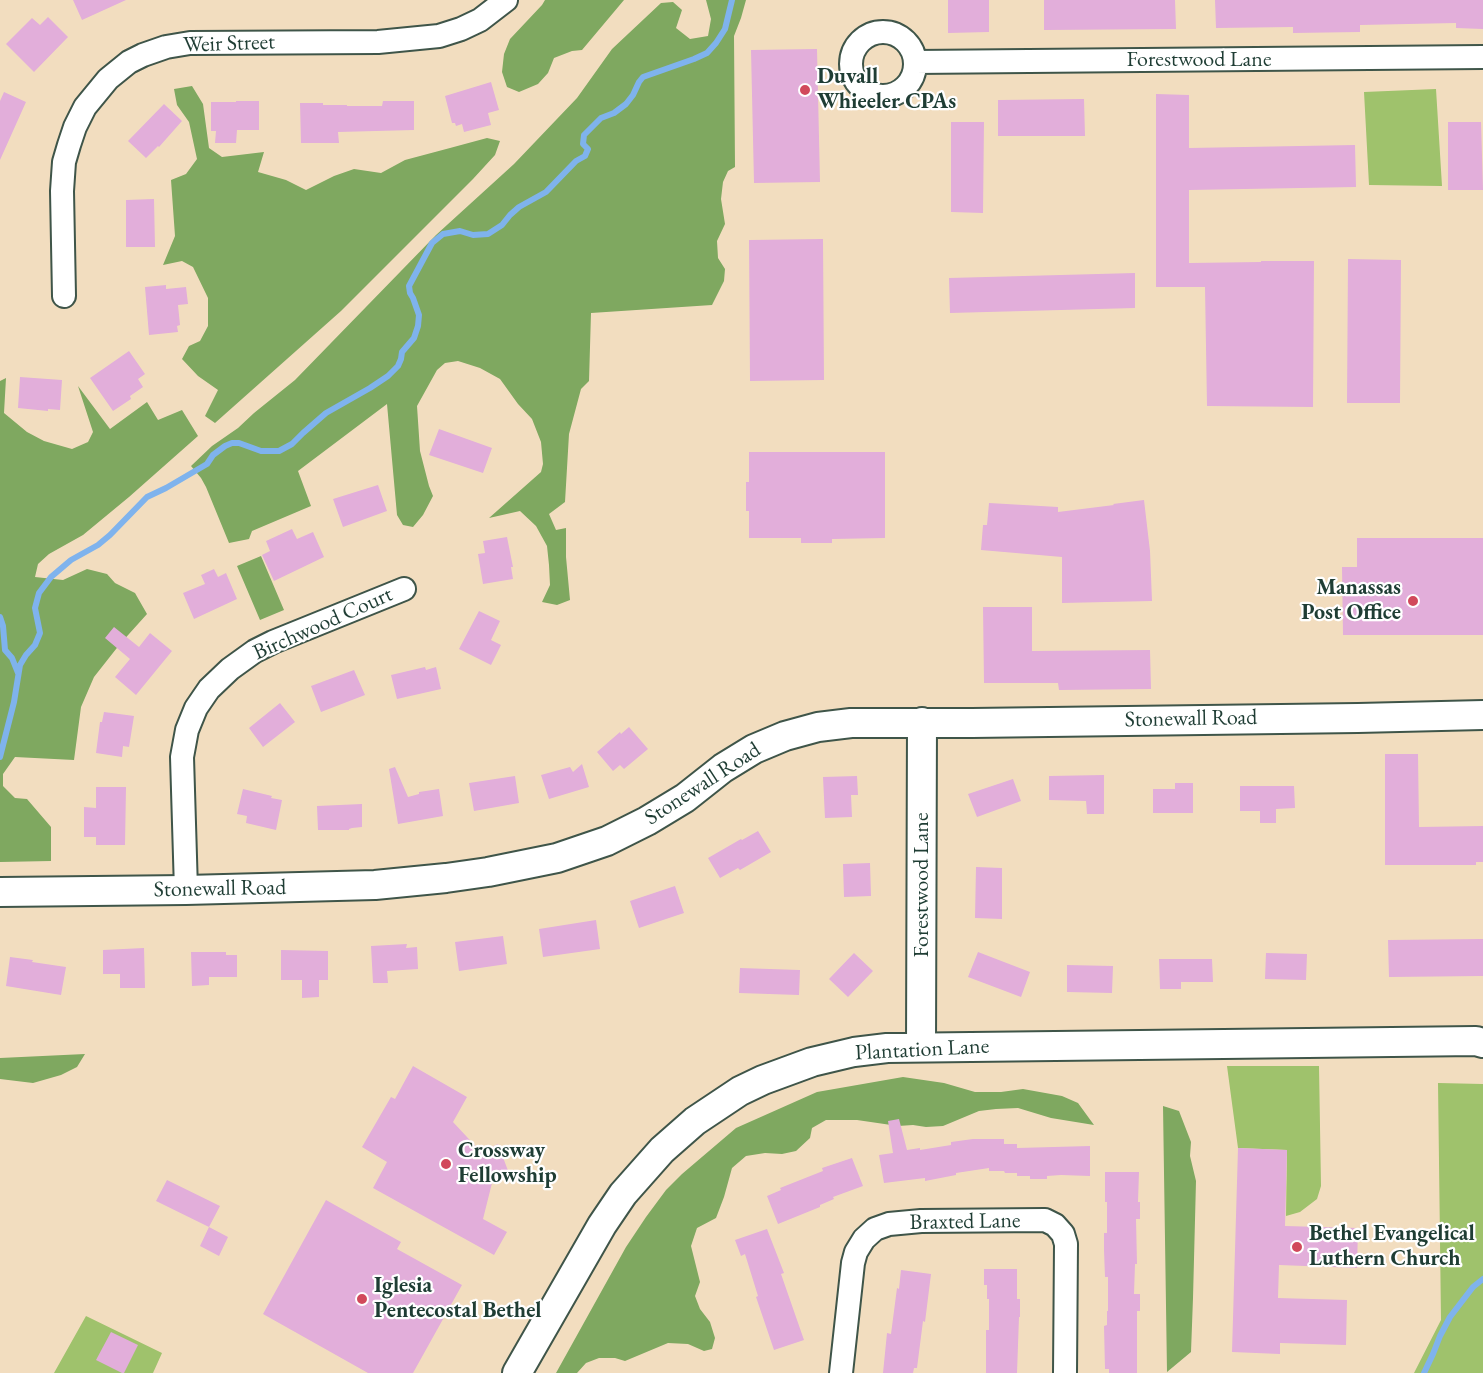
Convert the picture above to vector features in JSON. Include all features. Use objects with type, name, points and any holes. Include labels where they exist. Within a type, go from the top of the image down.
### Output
[{"type":"street","name":"Weir Street","points":[[64,296],[62,191],[64,162],[75,128],[86,107],[108,79],[129,62],[166,47],[190,43],[378,42],[439,36],[480,20],[506,0]]},
{"type":"street","name":"Forestwood Lane","points":[[915,62],[1483,57]]},
{"type":"street","name":"Birchwood Court","points":[[186,890],[183,749],[187,730],[196,708],[209,689],[230,669],[255,651],[404,589]]},
{"type":"street","name":"Stonewall Road","points":[[0,892],[375,885],[456,877],[557,858],[607,841],[647,821],[685,798],[723,768],[754,749],[785,736],[818,727],[851,723],[1483,715]]},
{"type":"street","name":"Forestwood Lane","points":[[921,1047],[922,722]]},
{"type":"street","name":"Plantation Lane","points":[[517,1373],[602,1226],[623,1194],[662,1150],[695,1121],[740,1091],[812,1062],[854,1052],[886,1048],[1481,1041]]},
{"type":"street","name":"Braxted Lane","points":[[841,1373],[853,1263],[856,1252],[864,1239],[875,1229],[889,1224],[921,1221],[1000,1220],[1045,1220],[1055,1225],[1063,1233],[1066,1244],[1065,1373]]},
{"type":"green space","points":[[545,0],[624,0],[582,50],[554,58],[548,73],[538,84],[519,92],[507,87],[502,72],[504,54],[510,39]]},
{"type":"green space","points":[[706,0],[746,0],[734,36],[735,167],[728,171],[723,182],[721,199],[725,224],[717,241],[718,258],[725,269],[724,281],[712,305],[591,313],[589,381],[581,389],[569,434],[565,502],[549,514],[556,530],[566,528],[570,600],[557,605],[542,602],[550,585],[549,565],[547,546],[536,526],[520,511],[489,518],[541,472],[543,464],[541,442],[532,419],[500,379],[480,368],[458,361],[445,363],[437,370],[417,406],[420,451],[433,496],[423,515],[413,527],[403,525],[397,515],[387,404],[298,471],[311,506],[252,531],[249,539],[229,543],[206,487],[191,466],[212,446],[238,428],[295,380],[436,235],[514,164],[577,98],[612,49],[661,3],[673,2],[682,10],[676,28],[690,39],[708,36],[711,19]]},
{"type":"green space","points":[[192,86],[203,104],[209,148],[222,157],[264,152],[258,172],[286,180],[306,190],[354,169],[381,173],[405,160],[487,138],[500,141],[495,155],[473,179],[341,311],[215,423],[205,416],[218,390],[198,376],[182,359],[189,346],[200,341],[208,326],[208,298],[193,267],[182,261],[163,265],[175,236],[171,180],[186,174],[197,159],[189,122],[177,105],[174,89]]},
{"type":"green space","points":[[1436,89],[1442,186],[1369,185],[1364,92]]},
{"type":"green space","points":[[6,378],[4,413],[27,432],[44,441],[72,449],[88,442],[93,432],[78,386],[110,429],[147,402],[158,420],[182,410],[198,436],[83,535],[49,554],[38,564],[35,577],[63,580],[87,569],[107,574],[115,583],[135,593],[147,614],[94,677],[81,707],[74,760],[15,757],[3,774],[3,786],[15,798],[27,799],[51,827],[51,861],[0,862],[0,381]]},
{"type":"green space","points":[[261,556],[284,610],[260,620],[237,566]]},
{"type":"green space","points":[[85,1054],[77,1067],[61,1075],[33,1083],[0,1079],[0,1058]]},
{"type":"green space","points":[[1227,1066],[1319,1066],[1321,1186],[1317,1199],[1300,1212],[1286,1216],[1287,1150],[1238,1148]]},
{"type":"green space","points":[[903,1077],[944,1083],[975,1092],[1023,1089],[1062,1096],[1078,1103],[1094,1125],[1051,1118],[1018,1108],[979,1111],[943,1126],[898,1126],[857,1120],[826,1120],[812,1128],[810,1138],[796,1151],[746,1156],[732,1168],[716,1218],[697,1228],[691,1246],[700,1282],[695,1296],[700,1309],[710,1322],[715,1338],[712,1349],[704,1351],[688,1344],[668,1343],[625,1361],[615,1358],[599,1358],[586,1363],[577,1373],[556,1373],[626,1247],[666,1190],[682,1174],[736,1128],[817,1092]]},
{"type":"green space","points":[[1438,1083],[1483,1084],[1483,1373],[1414,1373],[1441,1320]]},
{"type":"green space","points":[[1163,1106],[1179,1111],[1191,1142],[1190,1156],[1196,1181],[1191,1352],[1167,1372]]},
{"type":"green space","points":[[86,1316],[162,1353],[153,1373],[54,1373]]},
{"type":"building","points":[[73,0],[126,0],[82,20]]},
{"type":"building","points":[[948,0],[989,0],[989,32],[948,33]]},
{"type":"building","points":[[1044,0],[1175,0],[1176,29],[1044,30]]},
{"type":"building","points":[[1215,0],[1483,0],[1483,29],[1456,28],[1456,23],[1360,25],[1360,32],[1293,33],[1293,27],[1216,28]]},
{"type":"building","points":[[48,17],[68,37],[34,72],[6,44],[32,18],[40,25]]},
{"type":"building","points":[[817,49],[820,182],[754,183],[751,50]]},
{"type":"building","points":[[491,82],[499,110],[488,113],[491,125],[464,132],[462,124],[456,126],[452,123],[445,96]]},
{"type":"building","points":[[4,92],[26,102],[0,160],[0,101]]},
{"type":"building","points":[[1156,94],[1189,95],[1189,148],[1355,145],[1356,187],[1189,190],[1189,263],[1314,261],[1313,407],[1207,406],[1205,287],[1156,287]]},
{"type":"building","points":[[1084,99],[1085,136],[998,136],[998,100]]},
{"type":"building","points":[[259,101],[259,130],[237,130],[236,143],[215,143],[216,131],[211,131],[211,102]]},
{"type":"building","points":[[383,101],[414,101],[414,130],[338,132],[339,143],[301,143],[300,103],[382,106]]},
{"type":"building","points":[[164,104],[182,121],[146,158],[128,141]]},
{"type":"building","points":[[951,122],[984,122],[983,213],[951,212]]},
{"type":"building","points":[[1448,122],[1481,122],[1483,190],[1448,190]]},
{"type":"building","points":[[154,199],[155,247],[126,247],[126,200]]},
{"type":"building","points":[[823,239],[824,380],[750,381],[749,240]]},
{"type":"building","points":[[1348,259],[1401,260],[1400,403],[1347,403]]},
{"type":"building","points":[[1135,273],[1135,308],[950,313],[949,278]]},
{"type":"building","points":[[166,285],[166,289],[186,287],[188,304],[178,305],[180,325],[177,326],[178,332],[149,335],[145,287]]},
{"type":"building","points":[[129,351],[145,374],[138,379],[143,387],[130,396],[131,399],[113,411],[90,378]]},
{"type":"building","points":[[20,377],[62,380],[60,410],[18,408]]},
{"type":"building","points":[[439,429],[492,448],[483,473],[429,455]]},
{"type":"building","points":[[749,452],[885,452],[885,538],[832,539],[832,543],[801,543],[801,538],[749,538],[746,482],[749,482]]},
{"type":"building","points":[[378,485],[387,511],[343,527],[333,499]]},
{"type":"building","points":[[1144,500],[1150,551],[1152,601],[1062,603],[1062,557],[981,550],[983,525],[987,525],[989,503],[1058,507],[1058,512]]},
{"type":"building","points":[[292,529],[297,539],[313,532],[324,557],[274,581],[262,555],[270,551],[266,541]]},
{"type":"building","points":[[507,537],[513,579],[483,584],[478,554],[485,553],[483,541]]},
{"type":"building","name":"Manassas Post Office","points":[[1357,538],[1483,538],[1483,635],[1343,635],[1342,567],[1357,567]]},
{"type":"building","points":[[214,569],[218,577],[226,573],[237,599],[194,619],[183,593],[205,584],[201,575]]},
{"type":"building","points":[[983,607],[1032,607],[1032,651],[1150,650],[1151,689],[1059,690],[1058,683],[984,683]]},
{"type":"building","points":[[479,611],[500,621],[491,640],[501,645],[491,665],[459,649]]},
{"type":"building","points":[[114,627],[139,647],[150,633],[172,651],[136,695],[115,677],[130,659],[105,638]]},
{"type":"building","points":[[425,667],[426,670],[436,667],[441,689],[397,699],[391,675]]},
{"type":"building","points":[[354,670],[365,695],[321,712],[311,686]]},
{"type":"building","points":[[280,703],[295,722],[263,747],[249,728]]},
{"type":"building","points":[[104,712],[134,716],[129,747],[123,746],[122,757],[96,753],[100,722],[102,722]]},
{"type":"building","points":[[629,727],[648,749],[624,769],[620,765],[613,771],[597,752]]},
{"type":"building","points":[[1385,754],[1418,754],[1419,827],[1483,826],[1483,862],[1476,862],[1476,865],[1385,865]]},
{"type":"building","points":[[582,764],[589,787],[549,799],[541,775],[570,767],[573,772]]},
{"type":"building","points":[[395,767],[408,797],[419,794],[419,792],[439,789],[443,816],[398,824],[389,769]]},
{"type":"building","points":[[1104,775],[1104,814],[1087,814],[1086,801],[1049,800],[1049,776]]},
{"type":"building","points":[[515,776],[519,803],[474,811],[469,783]]},
{"type":"building","points":[[857,776],[858,795],[851,795],[852,817],[825,818],[823,777]]},
{"type":"building","points":[[1013,779],[1021,801],[977,817],[968,794]]},
{"type":"building","points":[[1175,783],[1193,783],[1193,813],[1153,813],[1153,789],[1175,789]]},
{"type":"building","points":[[1240,786],[1294,786],[1295,808],[1276,809],[1276,823],[1260,823],[1260,811],[1240,811]]},
{"type":"building","points":[[96,787],[126,787],[125,845],[96,845],[96,837],[84,837],[84,807],[96,808]]},
{"type":"building","points":[[243,789],[282,800],[276,830],[246,823],[247,816],[237,814]]},
{"type":"building","points":[[362,804],[362,827],[349,830],[318,830],[317,806]]},
{"type":"building","points":[[758,831],[771,852],[740,870],[738,868],[720,878],[708,858]]},
{"type":"building","points":[[870,863],[871,896],[844,897],[843,864]]},
{"type":"building","points":[[976,867],[1002,868],[1002,919],[975,918]]},
{"type":"building","points":[[675,886],[684,913],[639,928],[630,901]]},
{"type":"building","points":[[596,920],[600,949],[543,957],[539,929]]},
{"type":"building","points":[[503,936],[507,964],[459,971],[455,942]]},
{"type":"building","points":[[1483,939],[1483,976],[1389,977],[1388,940]]},
{"type":"building","points":[[407,944],[406,948],[417,947],[418,969],[387,971],[388,983],[373,983],[371,946]]},
{"type":"building","points":[[144,948],[145,988],[120,988],[120,974],[103,974],[103,950]]},
{"type":"building","points":[[281,950],[328,951],[328,980],[319,980],[319,997],[302,998],[302,980],[281,980]]},
{"type":"building","points":[[191,952],[226,952],[226,955],[237,955],[237,977],[209,977],[209,985],[192,986]]},
{"type":"building","points":[[978,952],[1030,972],[1021,997],[968,977]]},
{"type":"building","points":[[854,953],[873,971],[848,997],[829,979]]},
{"type":"building","points":[[1266,953],[1307,954],[1306,980],[1265,979]]},
{"type":"building","points":[[10,957],[66,967],[61,995],[6,986]]},
{"type":"building","points":[[1159,959],[1212,959],[1213,982],[1181,982],[1181,989],[1160,989]]},
{"type":"building","points":[[1067,965],[1113,966],[1112,993],[1067,992]]},
{"type":"building","points":[[740,968],[800,970],[799,995],[739,993]]},
{"type":"building","name":"Crossway Fellowship","points":[[413,1066],[467,1097],[453,1122],[481,1152],[498,1144],[510,1176],[492,1183],[483,1219],[507,1232],[494,1255],[373,1188],[387,1162],[362,1147],[391,1097],[395,1099]]},
{"type":"building","points":[[899,1119],[907,1150],[951,1145],[951,1142],[973,1139],[1004,1139],[1004,1144],[1017,1144],[1017,1148],[1090,1146],[1090,1176],[1061,1175],[1047,1176],[1047,1179],[1030,1179],[1030,1176],[1017,1176],[1017,1173],[989,1171],[989,1168],[925,1181],[925,1178],[884,1183],[879,1155],[893,1153],[888,1121]]},
{"type":"building","name":"Bethel Evangelical Luthern Church","points":[[1238,1148],[1287,1150],[1285,1226],[1358,1228],[1357,1268],[1279,1265],[1278,1298],[1347,1300],[1346,1345],[1280,1343],[1280,1354],[1232,1352]]},
{"type":"building","points":[[852,1158],[863,1186],[833,1197],[834,1199],[820,1207],[778,1224],[767,1196],[781,1190],[780,1188],[823,1171],[822,1168]]},
{"type":"building","points":[[1105,1172],[1139,1172],[1140,1219],[1136,1219],[1137,1264],[1135,1264],[1134,1294],[1140,1294],[1140,1311],[1137,1311],[1137,1373],[1109,1373],[1109,1369],[1105,1369],[1104,1326],[1107,1325],[1108,1277],[1105,1277],[1104,1250],[1104,1233],[1107,1233]]},
{"type":"building","points":[[167,1180],[220,1206],[209,1227],[156,1201]]},
{"type":"building","name":"Iglesia Pentecostal Bethel","points":[[326,1200],[401,1242],[397,1249],[462,1285],[413,1373],[368,1373],[263,1314]]},
{"type":"building","points":[[209,1227],[228,1237],[219,1256],[200,1246]]},
{"type":"building","points":[[767,1229],[784,1273],[781,1274],[804,1340],[774,1350],[756,1297],[758,1296],[745,1254],[741,1256],[735,1240]]},
{"type":"building","points":[[984,1269],[1017,1269],[1017,1299],[1020,1299],[1020,1317],[1017,1373],[986,1373],[989,1299],[987,1299],[987,1285],[984,1285]]},
{"type":"building","points":[[901,1270],[931,1274],[917,1368],[914,1368],[913,1373],[883,1373],[887,1333],[891,1334]]},
{"type":"building","points":[[111,1332],[138,1345],[124,1373],[96,1360]]},
{"type":"waterway","points":[[0,757],[14,702],[20,665],[35,645],[40,633],[35,608],[39,593],[51,577],[71,560],[98,545],[147,497],[207,464],[213,455],[225,446],[239,443],[261,451],[279,451],[292,444],[326,413],[388,376],[398,366],[402,352],[414,338],[418,326],[419,315],[409,286],[432,243],[443,234],[460,231],[473,235],[488,234],[502,225],[519,207],[546,192],[576,161],[585,156],[588,149],[583,144],[584,135],[601,118],[614,113],[626,104],[643,77],[707,53],[725,29],[732,0]]},
{"type":"waterway","points":[[0,617],[5,650],[12,658],[18,673]]},
{"type":"waterway","points":[[1424,1373],[1450,1317],[1473,1287],[1483,1279]]},
{"type":"place","name":"Duvall Whieeler CPAs","points":[[805,90]]},
{"type":"place","name":"Manassas Post Office","points":[[1413,601]]},
{"type":"place","name":"Crossway Fellowship","points":[[446,1164]]},
{"type":"place","name":"Bethel Evangelical Luthern Church","points":[[1297,1247]]},
{"type":"place","name":"Iglesia Pentecostal Bethel","points":[[362,1299]]}]
